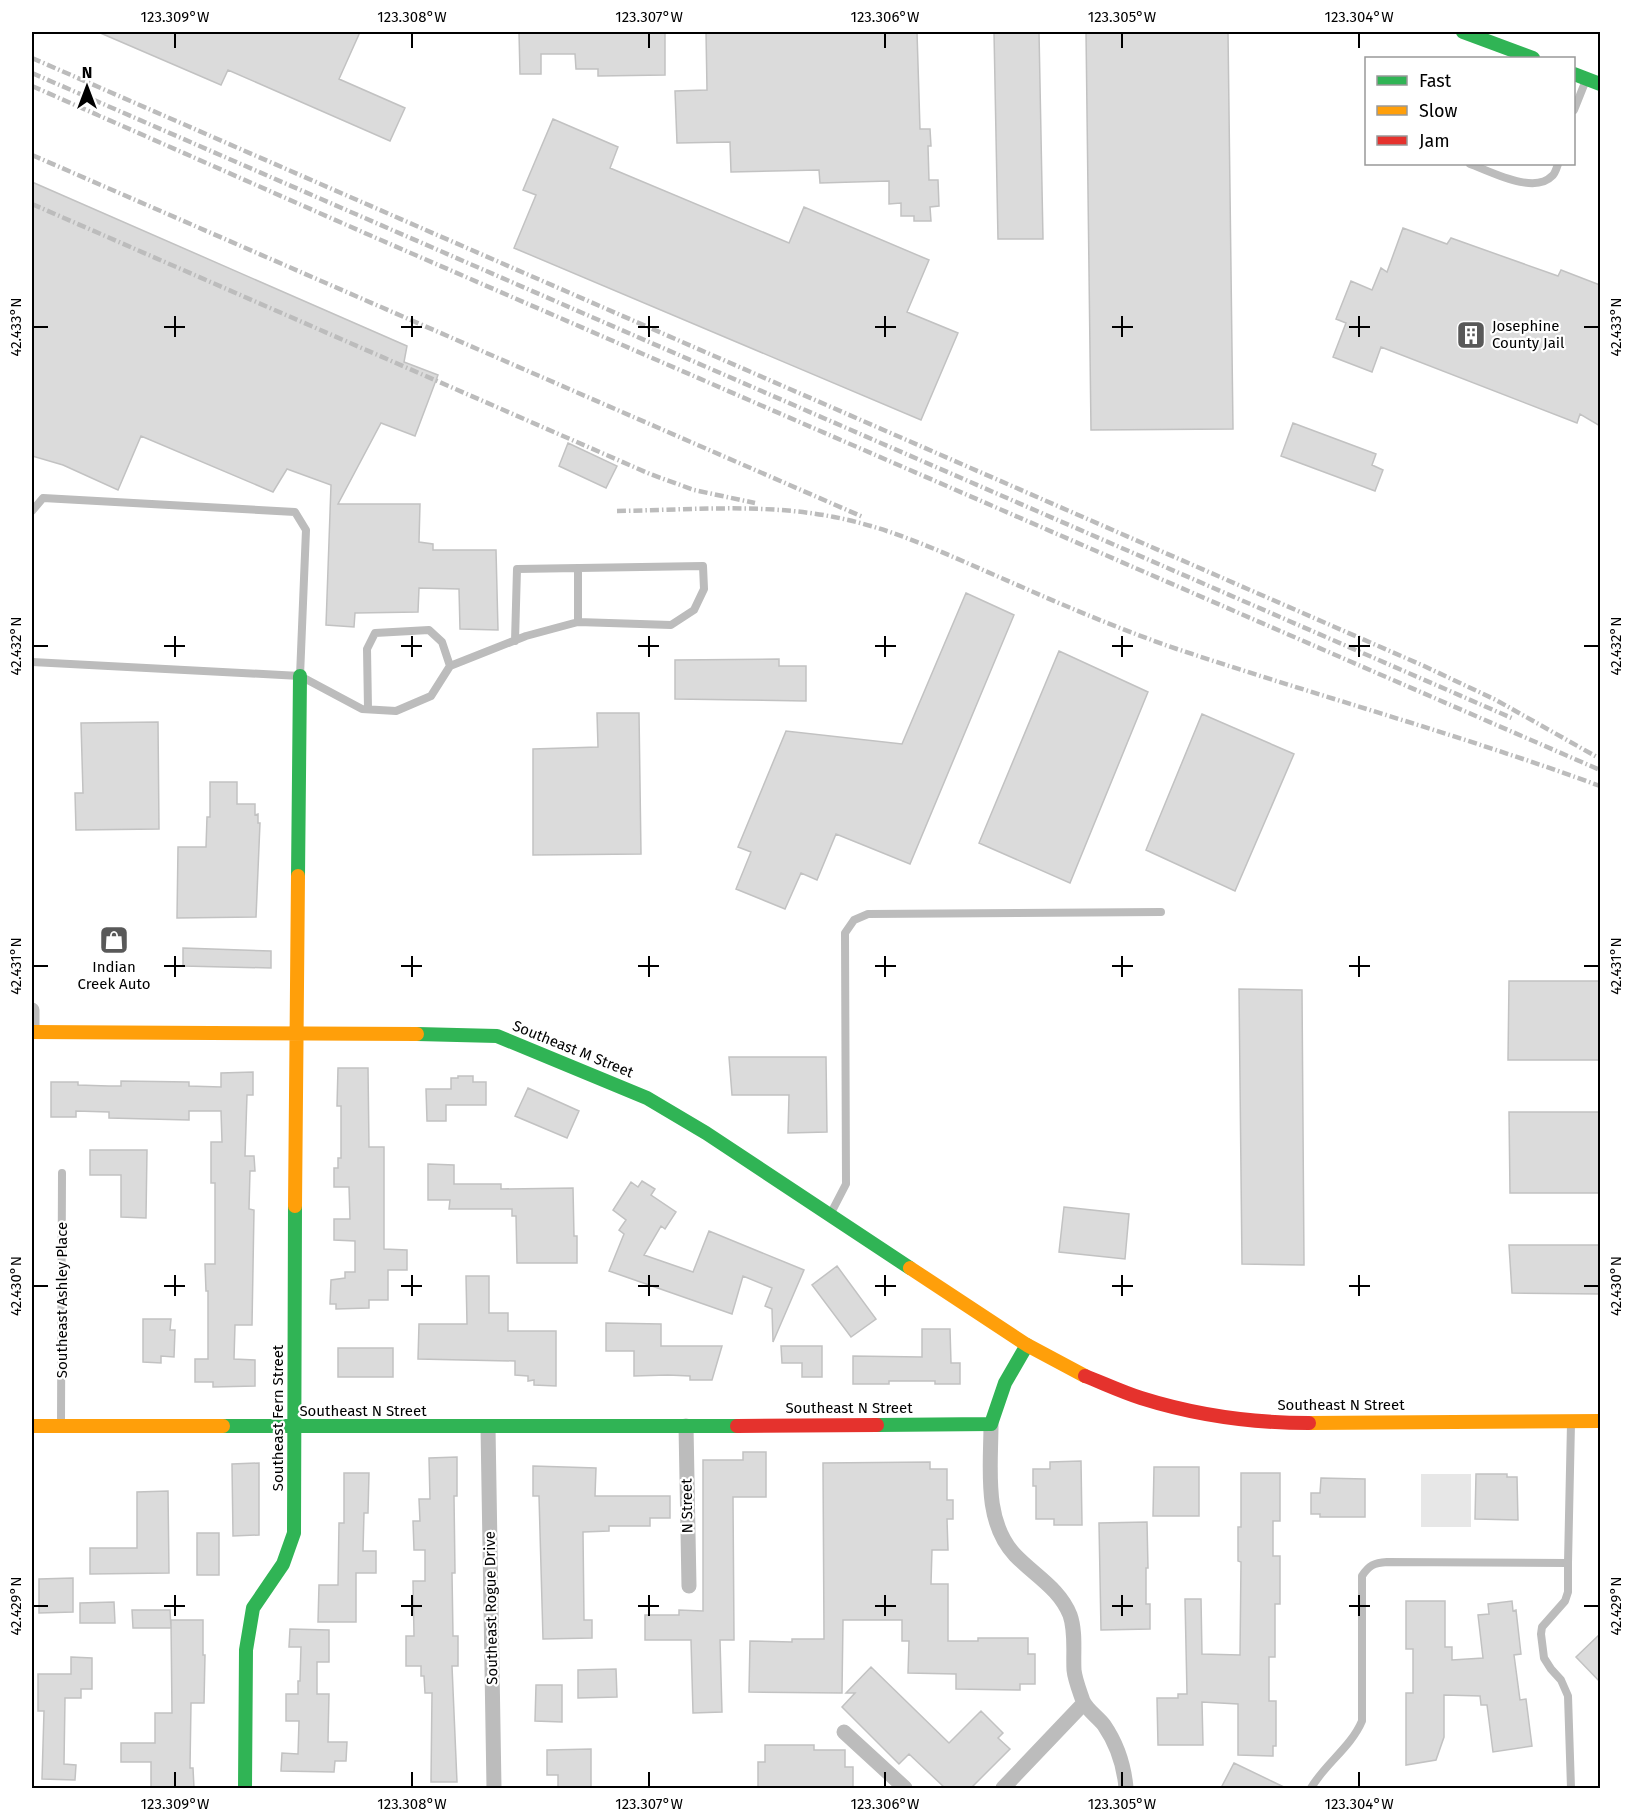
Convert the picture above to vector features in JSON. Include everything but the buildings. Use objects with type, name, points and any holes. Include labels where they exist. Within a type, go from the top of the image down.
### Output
[{"type":"street","points":[[1463,32],[1530,57]]},
{"type":"street","points":[[1580,76],[1600,84]]},
{"type":"street","name":"Southeast Fern Street","points":[[245,1788],[246,1650],[253,1608],[283,1564],[294,1533],[300,676]]},
{"type":"street","points":[[32,1010],[32,1032]]},
{"type":"street","name":"Southeast M Street","points":[[32,1032],[497,1036],[647,1098],[706,1133],[1027,1345]]},
{"type":"street","points":[[1027,1345],[996,1399],[991,1424],[991,1496],[996,1521],[1003,1538],[1016,1555],[1046,1581],[1062,1599],[1071,1618],[1074,1673],[1084,1703],[1103,1724],[1115,1743],[1125,1769],[1126,1788]]},
{"type":"street","name":"Southeast N Street","points":[[1027,1345],[1078,1373],[1140,1398],[1209,1415],[1282,1423],[1600,1420]]},
{"type":"street","name":"Southeast N Street","points":[[32,1426],[488,1427],[991,1424]]},
{"type":"street","name":"N Street","points":[[686,1426],[689,1586]]},
{"type":"street","name":"Southeast Rogue Drive","points":[[488,1427],[494,1788]]},
{"type":"street","points":[[1003,1788],[1084,1703]]},
{"type":"street","points":[[844,1732],[905,1788]]},
{"type":"lane","points":[[1575,104],[1580,76]]},
{"type":"lane","points":[[1473,165],[1528,185],[1541,183],[1553,176],[1558,165]]},
{"type":"lane","points":[[32,511],[43,498],[295,512],[306,530],[300,676]]},
{"type":"lane","points":[[32,662],[300,676],[362,709],[396,711],[431,696],[450,666],[515,641],[579,622],[671,625],[694,610],[705,589],[703,566],[517,569],[515,641]]},
{"type":"lane","points":[[578,568],[579,622]]},
{"type":"lane","points":[[368,709],[367,649],[375,633],[429,630],[442,642],[450,666]]},
{"type":"lane","points":[[831,1215],[846,1184],[845,933],[854,920],[868,914],[1161,912]]},
{"type":"lane","name":"Southeast Ashley Place","points":[[61,1426],[62,1173]]},
{"type":"lane","points":[[1571,1420],[1568,1592],[1565,1601],[1542,1627],[1541,1634],[1544,1658],[1561,1680],[1568,1696],[1571,1788]]},
{"type":"lane","points":[[1311,1788],[1357,1733],[1362,1721],[1362,1576],[1368,1567],[1374,1563],[1387,1562],[1568,1563]]},
{"type":"shaded area","points":[[1421,1474],[1471,1474],[1471,1527],[1421,1527]]},
{"type":"railway","points":[[32,58],[1424,666],[1496,700],[1597,757]]},
{"type":"railway","points":[[32,73],[1514,719]]},
{"type":"railway","points":[[32,86],[1600,770]]},
{"type":"railway","points":[[32,155],[863,517]]},
{"type":"railway","points":[[32,204],[650,474],[694,490],[755,503]]},
{"type":"railway","points":[[617,511],[781,510],[856,522],[918,542],[1065,606],[1154,641],[1548,767],[1600,786]]},
{"type":"traffic: fast","points":[[1463,32],[1530,57]]},
{"type":"traffic: fast","points":[[1575,74],[1600,84]]},
{"type":"traffic: fast","points":[[298,876],[300,676]]},
{"type":"traffic: fast","points":[[417,1034],[497,1036],[647,1098],[706,1133],[910,1268]]},
{"type":"traffic: fast","points":[[245,1788],[246,1650],[253,1608],[283,1564],[294,1533],[295,1206]]},
{"type":"traffic: fast","points":[[877,1425],[991,1424],[1005,1383],[1027,1345]]},
{"type":"traffic: fast","points":[[223,1426],[737,1426]]},
{"type":"traffic: slow","points":[[295,1206],[298,876]]},
{"type":"traffic: slow","points":[[32,1032],[417,1034]]},
{"type":"traffic: slow","points":[[910,1268],[1027,1345],[1085,1376]]},
{"type":"traffic: slow","points":[[1309,1423],[1600,1421]]},
{"type":"traffic: slow","points":[[32,1426],[223,1426]]},
{"type":"traffic: jam","points":[[1085,1376],[1134,1396],[1182,1409],[1245,1420],[1309,1423]]},
{"type":"traffic: jam","points":[[737,1426],[877,1425]]},
{"type":"place","name":"Josephine County Jail","points":[[1471,335]]},
{"type":"place","name":"Indian Creek Auto","points":[[114,940]]}]
